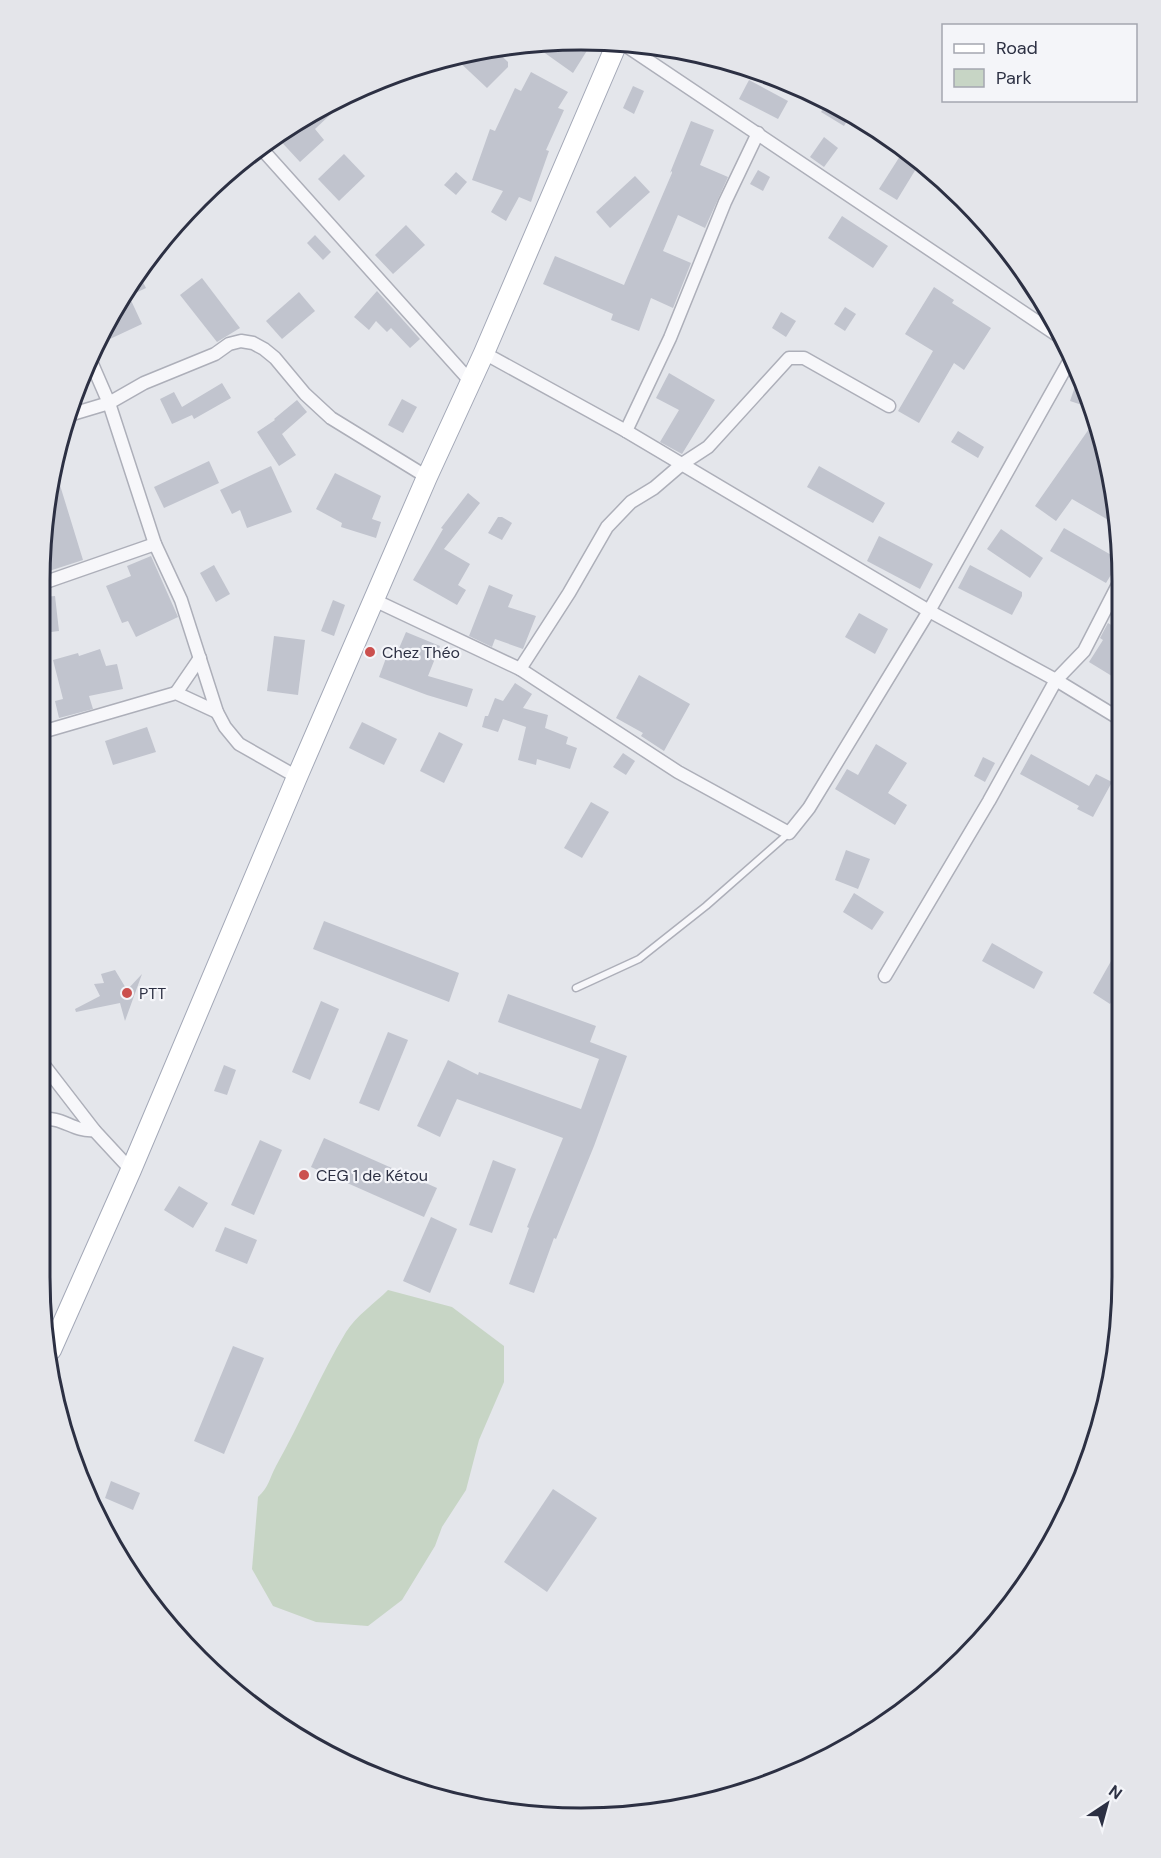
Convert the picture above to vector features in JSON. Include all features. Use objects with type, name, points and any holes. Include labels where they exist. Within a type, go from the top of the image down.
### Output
[{"type":"main road","points":[[54,1344],[131,1170],[427,477],[484,353],[615,51]]},
{"type":"street","points":[[637,53],[1047,329]]},
{"type":"street","points":[[627,431],[670,338],[726,202],[758,134]]},
{"type":"street","points":[[265,153],[471,382]]},
{"type":"street","points":[[77,412],[108,403],[144,383],[214,354],[229,344],[241,341],[253,343],[275,358],[304,394],[331,418],[427,477]]},
{"type":"street","points":[[484,353],[627,431],[929,611],[1056,680],[1112,714]]},
{"type":"street","points":[[520,669],[569,593],[607,526],[631,502],[654,488],[682,464],[708,447],[789,358],[804,358],[889,406]]},
{"type":"street","points":[[374,600],[520,669],[678,772],[789,833],[809,808],[929,611],[1066,366]]},
{"type":"street","points":[[94,369],[108,403],[155,544],[181,600],[217,712],[225,727],[239,744],[297,777]]},
{"type":"street","points":[[50,581],[155,544]]},
{"type":"street","points":[[885,976],[989,801],[1056,680],[1083,651],[1112,596]]},
{"type":"street","points":[[50,730],[176,693],[200,658]]},
{"type":"street","points":[[176,693],[217,712]]},
{"type":"street","points":[[50,1073],[94,1130],[131,1170]]},
{"type":"street","points":[[50,1118],[57,1119],[82,1131],[94,1130]]},
{"type":"lane","points":[[576,988],[639,959],[706,906],[789,833]]},
{"type":"green space","points":[[388,1290],[452,1307],[504,1346],[504,1382],[479,1440],[466,1490],[442,1527],[435,1546],[402,1600],[368,1626],[316,1622],[273,1606],[252,1569],[258,1497],[267,1486],[346,1332],[360,1315]]},
{"type":"building","points":[[587,50],[573,73],[542,51]]},
{"type":"building","points":[[501,56],[508,62],[508,67],[487,88],[461,64]]},
{"type":"building","points":[[531,72],[568,92],[558,108],[564,110],[546,150],[549,151],[531,202],[519,197],[506,221],[491,212],[503,191],[472,180],[490,129],[495,131],[515,88],[521,91]]},
{"type":"building","points":[[749,80],[788,101],[778,119],[739,99]]},
{"type":"building","points":[[633,86],[644,91],[634,114],[623,108]]},
{"type":"building","points":[[823,109],[847,121],[844,126],[821,112]]},
{"type":"building","points":[[335,110],[315,129],[324,140],[300,162],[281,142]]},
{"type":"building","points":[[691,121],[714,130],[700,165],[728,177],[705,228],[678,215],[663,251],[691,263],[673,308],[651,298],[639,331],[611,320],[613,314],[543,284],[555,256],[624,285],[672,173],[672,171],[670,173]]},
{"type":"building","points":[[824,137],[838,148],[824,167],[810,157]]},
{"type":"building","points":[[344,154],[365,176],[339,201],[318,179]]},
{"type":"building","points":[[900,156],[916,169],[897,200],[879,189]]},
{"type":"building","points":[[758,170],[770,177],[763,191],[750,184]]},
{"type":"building","points":[[456,172],[467,182],[456,195],[444,185]]},
{"type":"building","points":[[635,176],[650,192],[610,228],[596,212]]},
{"type":"building","points":[[842,216],[888,246],[873,268],[828,238]]},
{"type":"building","points":[[406,225],[425,245],[393,274],[375,255]]},
{"type":"building","points":[[315,235],[331,252],[323,260],[307,243]]},
{"type":"building","points":[[202,278],[240,328],[217,342],[180,295]]},
{"type":"building","points":[[142,281],[146,288],[134,294]]},
{"type":"building","points":[[934,287],[954,300],[952,303],[991,328],[964,370],[954,363],[919,423],[898,411],[933,351],[905,334]]},
{"type":"building","points":[[377,291],[420,339],[410,348],[391,328],[387,332],[376,321],[369,330],[354,317]]},
{"type":"building","points":[[299,292],[315,311],[282,339],[266,321]]},
{"type":"building","points":[[130,299],[142,324],[107,340]]},
{"type":"building","points":[[845,307],[856,314],[845,331],[834,324]]},
{"type":"building","points":[[781,312],[796,321],[786,337],[772,328]]},
{"type":"building","points":[[669,373],[715,400],[682,454],[660,442],[679,410],[656,398]]},
{"type":"building","points":[[222,383],[231,398],[194,419],[192,415],[172,424],[160,399],[174,392],[182,407]]},
{"type":"building","points":[[1075,387],[1081,405],[1070,401]]},
{"type":"building","points":[[402,399],[417,407],[403,433],[388,425]]},
{"type":"building","points":[[297,400],[307,412],[282,434],[296,455],[279,466],[257,432],[275,420]]},
{"type":"building","points":[[1089,429],[1101,477],[1108,520],[1072,499],[1056,521],[1035,506]]},
{"type":"building","points":[[958,431],[984,447],[978,458],[951,442]]},
{"type":"building","points":[[209,461],[219,483],[164,508],[154,487]]},
{"type":"building","points":[[271,466],[292,512],[247,528],[240,510],[232,514],[220,490]]},
{"type":"building","points":[[819,466],[885,503],[873,523],[807,487]]},
{"type":"building","points":[[335,473],[381,496],[372,519],[381,522],[376,538],[341,527],[342,523],[316,509]]},
{"type":"building","points":[[59,482],[83,560],[50,571]]},
{"type":"building","points":[[468,493],[480,503],[444,549],[470,564],[458,585],[466,590],[457,605],[413,580],[443,529],[441,528]]},
{"type":"building","points":[[498,517],[512,523],[502,540],[488,533]]},
{"type":"building","points":[[1064,528],[1111,555],[1112,574],[1106,583],[1050,551]]},
{"type":"building","points":[[1001,529],[1043,558],[1030,578],[987,549]]},
{"type":"building","points":[[879,536],[933,564],[920,589],[867,561]]},
{"type":"building","points":[[151,556],[178,617],[136,637],[128,621],[122,623],[106,586],[131,576],[127,566]]},
{"type":"building","points":[[214,565],[230,594],[216,602],[200,573]]},
{"type":"building","points":[[970,565],[1022,592],[1012,615],[958,588]]},
{"type":"building","points":[[489,585],[513,595],[508,607],[536,616],[523,649],[495,639],[492,647],[469,636]]},
{"type":"building","points":[[50,596],[55,596],[59,631],[50,632]]},
{"type":"building","points":[[333,600],[345,605],[334,636],[321,631]]},
{"type":"building","points":[[859,613],[888,629],[875,654],[845,637]]},
{"type":"building","points":[[1108,623],[1112,626],[1112,676],[1089,662],[1103,640],[1100,638]]},
{"type":"building","points":[[406,632],[440,646],[428,676],[473,689],[467,707],[379,677],[386,658],[394,660]]},
{"type":"building","points":[[274,636],[305,640],[298,695],[267,691]]},
{"type":"building","points":[[100,649],[106,666],[117,664],[123,689],[89,696],[93,709],[59,718],[55,701],[63,699],[53,660],[78,653],[79,656]]},
{"type":"building","points":[[639,675],[690,704],[664,751],[641,736],[643,733],[616,718]]},
{"type":"building","points":[[515,683],[532,694],[523,708],[548,715],[545,728],[568,737],[566,744],[577,748],[570,769],[537,759],[536,765],[518,760],[526,727],[503,719],[498,732],[482,727],[495,698],[503,701]]},
{"type":"building","points":[[362,722],[397,739],[384,765],[349,748]]},
{"type":"building","points":[[147,727],[156,752],[113,765],[105,741]]},
{"type":"building","points":[[439,732],[463,744],[444,783],[420,771]]},
{"type":"building","points":[[876,744],[907,763],[888,793],[907,805],[895,825],[835,789],[847,769],[858,775]]},
{"type":"building","points":[[623,753],[635,761],[626,775],[613,767]]},
{"type":"building","points":[[1031,754],[1089,786],[1096,774],[1112,782],[1093,817],[1077,809],[1079,806],[1020,774]]},
{"type":"building","points":[[983,757],[995,763],[985,782],[974,776]]},
{"type":"building","points":[[591,802],[609,812],[582,858],[564,848]]},
{"type":"building","points":[[846,850],[870,859],[858,889],[835,880]]},
{"type":"building","points":[[854,893],[884,912],[872,930],[843,912]]},
{"type":"building","points":[[324,921],[459,973],[449,1002],[313,949]]},
{"type":"building","points":[[992,943],[1043,972],[1034,989],[982,961]]},
{"type":"building","points":[[1112,959],[1112,1001],[1110,1004],[1093,993]]},
{"type":"building","points":[[115,970],[127,990],[142,974],[125,1021],[120,1003],[76,1012],[75,1009],[100,996],[94,984],[104,983],[101,974]]},
{"type":"building","points":[[508,994],[596,1026],[590,1042],[627,1056],[594,1146],[556,1239],[554,1238],[534,1293],[509,1284],[529,1228],[527,1227],[563,1138],[457,1099],[440,1137],[417,1126],[448,1060],[478,1075],[479,1072],[581,1109],[599,1059],[498,1022]]},
{"type":"building","points":[[321,1001],[339,1009],[310,1080],[292,1072]]},
{"type":"building","points":[[388,1032],[408,1040],[379,1111],[359,1103]]},
{"type":"building","points":[[224,1065],[236,1070],[227,1095],[214,1091]]},
{"type":"building","points":[[324,1138],[437,1188],[424,1217],[311,1167]]},
{"type":"building","points":[[260,1140],[282,1150],[254,1215],[231,1205]]},
{"type":"building","points":[[493,1160],[516,1169],[492,1233],[469,1225]]},
{"type":"building","points":[[179,1186],[208,1203],[193,1228],[164,1210]]},
{"type":"building","points":[[431,1217],[457,1229],[430,1293],[403,1281]]},
{"type":"building","points":[[225,1227],[257,1240],[247,1264],[215,1251]]},
{"type":"building","points":[[233,1346],[264,1358],[224,1454],[194,1441]]},
{"type":"building","points":[[111,1481],[140,1493],[133,1510],[105,1498]]},
{"type":"building","points":[[553,1489],[597,1518],[547,1592],[504,1562]]},
{"type":"place","name":"Chez Théo","points":[[370,652]]},
{"type":"place","name":"PTT","points":[[127,993]]},
{"type":"place","name":"CEG 1 de Kétou","points":[[304,1175]]}]
